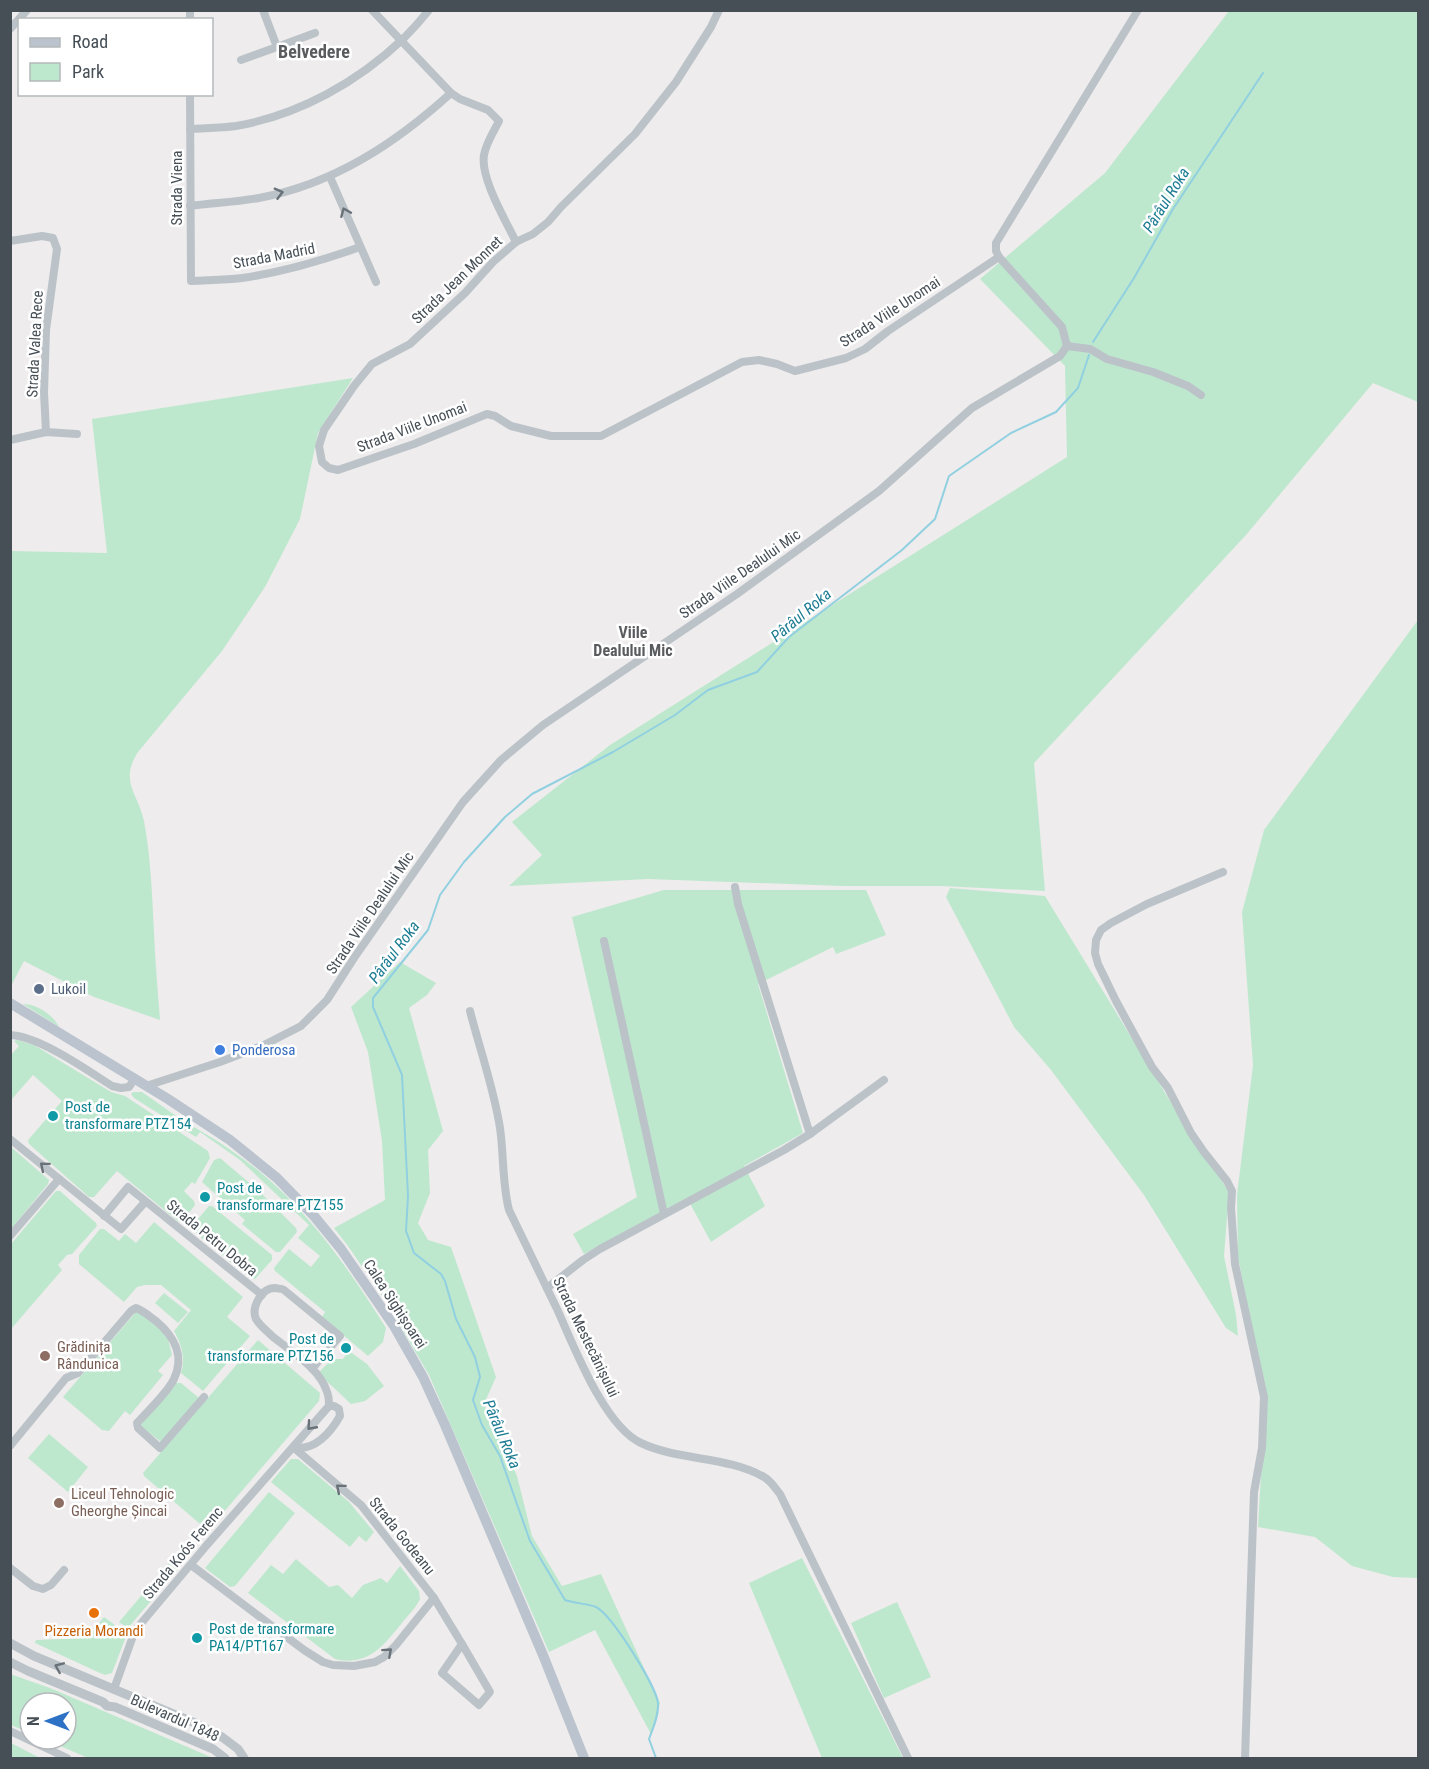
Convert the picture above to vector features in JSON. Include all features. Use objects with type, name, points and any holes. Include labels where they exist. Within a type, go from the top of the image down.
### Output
[{"type":"main road","name":"Calea Sighișoarei","points":[[10,1003],[135,1078],[230,1140],[277,1178],[314,1216],[341,1249],[389,1319],[423,1377],[585,1758]]},
{"type":"street","points":[[262,10],[277,47]]},
{"type":"street","points":[[372,10],[451,93],[459,99],[488,110],[500,121],[484,155],[484,164],[488,183],[516,242]]},
{"type":"street","points":[[190,129],[235,126],[279,115],[327,94],[362,72],[402,40],[429,10]]},
{"type":"street","name":"Strada Jean Monnet","points":[[322,462],[319,446],[324,430],[372,364],[410,344],[465,293],[493,262],[516,242],[533,234],[548,222],[635,134],[676,82],[711,27],[718,10]]},
{"type":"street","points":[[1138,10],[997,239],[996,251],[1062,327],[1067,346],[1090,349],[1107,359],[1154,372],[1188,386],[1201,395]]},
{"type":"street","points":[[241,60],[315,33]]},
{"type":"street","points":[[190,206],[261,198],[330,177],[364,159],[423,118],[451,93]]},
{"type":"street","name":"Strada Viena","points":[[190,96],[191,281]]},
{"type":"street","points":[[330,177],[376,282]]},
{"type":"street","name":"Strada Valea Rece","points":[[10,241],[42,236],[53,238],[57,249],[46,330],[44,392],[46,432]]},
{"type":"street","name":"Strada Madrid","points":[[191,281],[240,278],[288,269],[324,260],[360,247]]},
{"type":"street","name":"Strada Viile Unomai","points":[[322,462],[329,468],[338,470],[414,444],[487,414],[511,426],[550,436],[601,435],[742,362],[759,360],[795,371],[846,358],[865,349],[888,331],[999,257]]},
{"type":"street","name":"Strada Viile Dealului Mic","points":[[146,1086],[264,1045],[301,1026],[327,1000],[464,802],[501,760],[543,725],[737,594],[862,504],[972,408],[1060,356],[1067,346]]},
{"type":"street","points":[[10,440],[46,432],[77,434]]},
{"type":"street","points":[[1222,872],[1147,904],[1111,923],[1101,930],[1096,940],[1095,953],[1116,1001],[1152,1067],[1168,1088],[1191,1133],[1232,1191],[1235,1264],[1264,1397],[1262,1448],[1254,1492],[1245,1758]]},
{"type":"street","points":[[735,887],[738,904],[810,1134]]},
{"type":"street","points":[[604,941],[664,1214]]},
{"type":"street","name":"Strada Mestecănișului","points":[[470,1011],[496,1108],[500,1129],[504,1186],[509,1210],[598,1397],[613,1417],[639,1443],[669,1453],[736,1467],[763,1477],[776,1488],[908,1758]]},
{"type":"street","points":[[10,1035],[21,1035],[35,1040],[112,1086],[129,1087],[135,1078]]},
{"type":"street","points":[[547,1288],[583,1260],[810,1134],[884,1080]]},
{"type":"street","name":"Strada Petru Dobra","points":[[13,1141],[121,1229],[145,1202]]},
{"type":"street","points":[[10,1236],[59,1179]]},
{"type":"street","name":"Strada Petru Dobra","points":[[104,1216],[128,1187],[262,1296]]},
{"type":"street","name":"Strada Petru Dobra","points":[[312,1369],[340,1336],[284,1290],[275,1288],[267,1290],[254,1310],[256,1320],[312,1369],[328,1393],[329,1406]]},
{"type":"street","points":[[10,1446],[66,1378],[78,1373],[136,1308],[142,1310],[168,1331],[174,1341],[178,1366],[173,1381],[137,1423],[138,1428],[160,1448],[204,1397]]},
{"type":"street","points":[[292,1447],[301,1449],[312,1447],[335,1424],[340,1416],[339,1409],[329,1406]]},
{"type":"street","name":"Strada Koós Ferenc","points":[[114,1690],[138,1627],[329,1406]]},
{"type":"street","name":"Strada Godeanu","points":[[292,1447],[361,1505],[434,1598],[462,1644],[490,1692],[479,1705],[442,1673],[462,1644]]},
{"type":"street","name":"Strada Godeanu","points":[[191,1565],[323,1662],[343,1666],[366,1664],[384,1657],[434,1598]]},
{"type":"street","points":[[10,1568],[33,1586],[43,1589],[51,1585],[64,1570]]},
{"type":"street","name":"Bulevardul 1848","points":[[10,1643],[34,1656],[195,1723],[222,1737],[244,1758]]},
{"type":"street","name":"Bulevardul 1848","points":[[10,1662],[213,1749],[225,1758]]},
{"type":"street","points":[[114,1690],[120,1699],[118,1702],[108,1704],[102,1695],[103,1692],[114,1690]]},
{"type":"street","points":[[10,1731],[67,1758]]},
{"type":"green space","points":[[1229,11],[1418,11],[1418,402],[1373,383],[1246,535],[1034,763],[1045,891],[941,886],[842,886],[648,879],[509,886],[542,855],[512,822],[610,745],[1067,457],[1065,366],[980,279],[1105,173]]},
{"type":"green space","points":[[353,378],[318,433],[300,519],[265,587],[222,651],[138,752],[133,762],[130,780],[144,821],[150,863],[160,1020],[94,997],[24,961],[11,986],[11,551],[107,553],[92,419]]},
{"type":"green space","points":[[1418,620],[1418,1578],[1393,1577],[1352,1566],[1315,1537],[1258,1527],[1266,1387],[1238,1257],[1237,1195],[1253,1065],[1242,912],[1264,830]]},
{"type":"green space","points":[[950,888],[1045,896],[1175,1109],[1229,1192],[1224,1256],[1238,1336],[1226,1328],[1144,1195],[1051,1070],[1014,1027],[946,897]]},
{"type":"green space","points":[[664,890],[866,890],[886,935],[836,954],[833,947],[758,984],[803,1133],[744,1166],[765,1206],[711,1242],[687,1198],[584,1254],[573,1234],[637,1197],[572,917]]},
{"type":"green space","points":[[400,962],[436,983],[427,995],[409,1008],[443,1131],[428,1150],[430,1193],[418,1223],[428,1240],[451,1247],[496,1377],[484,1404],[517,1476],[532,1536],[562,1586],[601,1574],[660,1703],[651,1734],[595,1630],[549,1652],[429,1375],[385,1300],[334,1228],[385,1200],[382,1141],[368,1052],[351,1007]]},
{"type":"green space","points":[[23,1004],[44,1011],[59,1027]]},
{"type":"green space","points":[[14,1041],[34,1045],[111,1092],[125,1096],[208,1151],[210,1158],[195,1184],[192,1182],[184,1191],[195,1205],[182,1222],[179,1222],[117,1171],[94,1197],[89,1197],[29,1144],[28,1140],[62,1101],[33,1075],[11,1100],[11,1055],[19,1046]]},
{"type":"green space","points":[[142,1092],[222,1144],[259,1171],[296,1206],[329,1245],[386,1328],[383,1342],[368,1356],[322,1317],[325,1312],[275,1271],[274,1268],[289,1249],[311,1267],[320,1256],[298,1238],[309,1225],[240,1160],[200,1132],[196,1137],[134,1098],[131,1094]]},
{"type":"green space","points":[[11,1147],[49,1180],[11,1229]]},
{"type":"green space","points":[[220,1158],[259,1191],[296,1228],[297,1232],[280,1252],[276,1252],[242,1224],[245,1220],[202,1182],[214,1160]]},
{"type":"green space","points":[[56,1191],[60,1191],[97,1226],[72,1254],[67,1255],[58,1265],[62,1270],[11,1329],[11,1244]]},
{"type":"green space","points":[[209,1206],[212,1206],[272,1255],[272,1260],[255,1279],[251,1279],[192,1230],[192,1226]]},
{"type":"green space","points":[[154,1222],[243,1297],[227,1317],[250,1336],[203,1391],[181,1373],[182,1351],[174,1331],[191,1310],[161,1285],[137,1287],[124,1302],[79,1264],[79,1255],[100,1229],[104,1229],[119,1241],[125,1234],[136,1243]]},
{"type":"green space","points":[[164,1293],[188,1312],[178,1323],[155,1303]]},
{"type":"green space","points":[[136,1312],[167,1335],[172,1355],[158,1371],[163,1375],[130,1415],[125,1411],[109,1431],[102,1430],[63,1397]]},
{"type":"green space","points":[[258,1340],[320,1393],[319,1401],[210,1528],[206,1529],[143,1473]]},
{"type":"green space","points":[[349,1351],[367,1364],[384,1386],[365,1401],[351,1404],[318,1373],[332,1359],[343,1359]]},
{"type":"green space","points":[[174,1383],[181,1383],[199,1398],[161,1442],[142,1427],[141,1422]]},
{"type":"green space","points":[[49,1434],[88,1467],[68,1492],[28,1458]]},
{"type":"green space","points":[[291,1459],[298,1459],[349,1502],[374,1532],[366,1542],[359,1536],[350,1547],[271,1482]]},
{"type":"green space","points":[[269,1492],[295,1513],[235,1586],[230,1587],[205,1568]]},
{"type":"green space","points":[[187,1542],[193,1551],[128,1628],[119,1622]]},
{"type":"green space","points":[[802,1558],[903,1758],[822,1758],[749,1583]]},
{"type":"green space","points":[[296,1559],[329,1587],[338,1585],[352,1598],[363,1585],[381,1578],[387,1583],[400,1566],[419,1591],[420,1599],[389,1639],[374,1652],[357,1660],[335,1659],[248,1593],[271,1565],[283,1574]]},
{"type":"green space","points":[[897,1602],[931,1677],[884,1698],[851,1623]]},
{"type":"green space","points":[[104,1617],[127,1634],[112,1673],[105,1675],[35,1643],[36,1640],[87,1638]]},
{"type":"green space","points":[[10,1674],[57,1691],[18,1691],[18,1728],[11,1725]]},
{"type":"green space","points":[[78,1700],[213,1758],[88,1758],[72,1751],[78,1751]]},
{"type":"green space","points":[[11,1743],[18,1747],[18,1751],[26,1751],[40,1758],[11,1758]]},
{"type":"waterway","name":"Pârâul Roka","points":[[1093,342],[1134,278],[1173,209],[1263,73]]},
{"type":"waterway","name":"Pârâul Roka","points":[[656,1758],[649,1739],[657,1717],[658,1703],[650,1682],[622,1636],[603,1613],[596,1607],[565,1600],[530,1541],[500,1456],[482,1425],[473,1400],[480,1377],[475,1357],[456,1319],[445,1281],[441,1274],[414,1253],[406,1231],[408,1196],[402,1075],[373,1007],[373,998],[428,930],[440,895],[464,862],[505,817],[532,794],[613,752],[675,715],[708,690],[757,672],[789,637],[902,550],[935,519],[949,476],[1011,433],[1056,412],[1078,388],[1089,355]]},
{"type":"place","name":"Lukoil","points":[[39,989]]},
{"type":"place","name":"Ponderosa","points":[[220,1050]]},
{"type":"place","name":"Post de transformare PTZ154","points":[[53,1116]]},
{"type":"place","name":"Post de transformare PTZ155","points":[[205,1197]]},
{"type":"place","name":"Post de transformare PTZ156","points":[[346,1348]]},
{"type":"place","name":"Grădinița Rândunica","points":[[45,1356]]},
{"type":"place","name":"Liceul Tehnologic Gheorghe Șincai","points":[[59,1503]]},
{"type":"place","name":"Pizzeria Morandi","points":[[94,1613]]},
{"type":"place","name":"Post de transformare PA14/PT167","points":[[197,1638]]},
{"type":"district","name":"Belvedere","points":[[314,51]]},
{"type":"district","name":"Viile Dealului Mic","points":[[633,641]]}]
